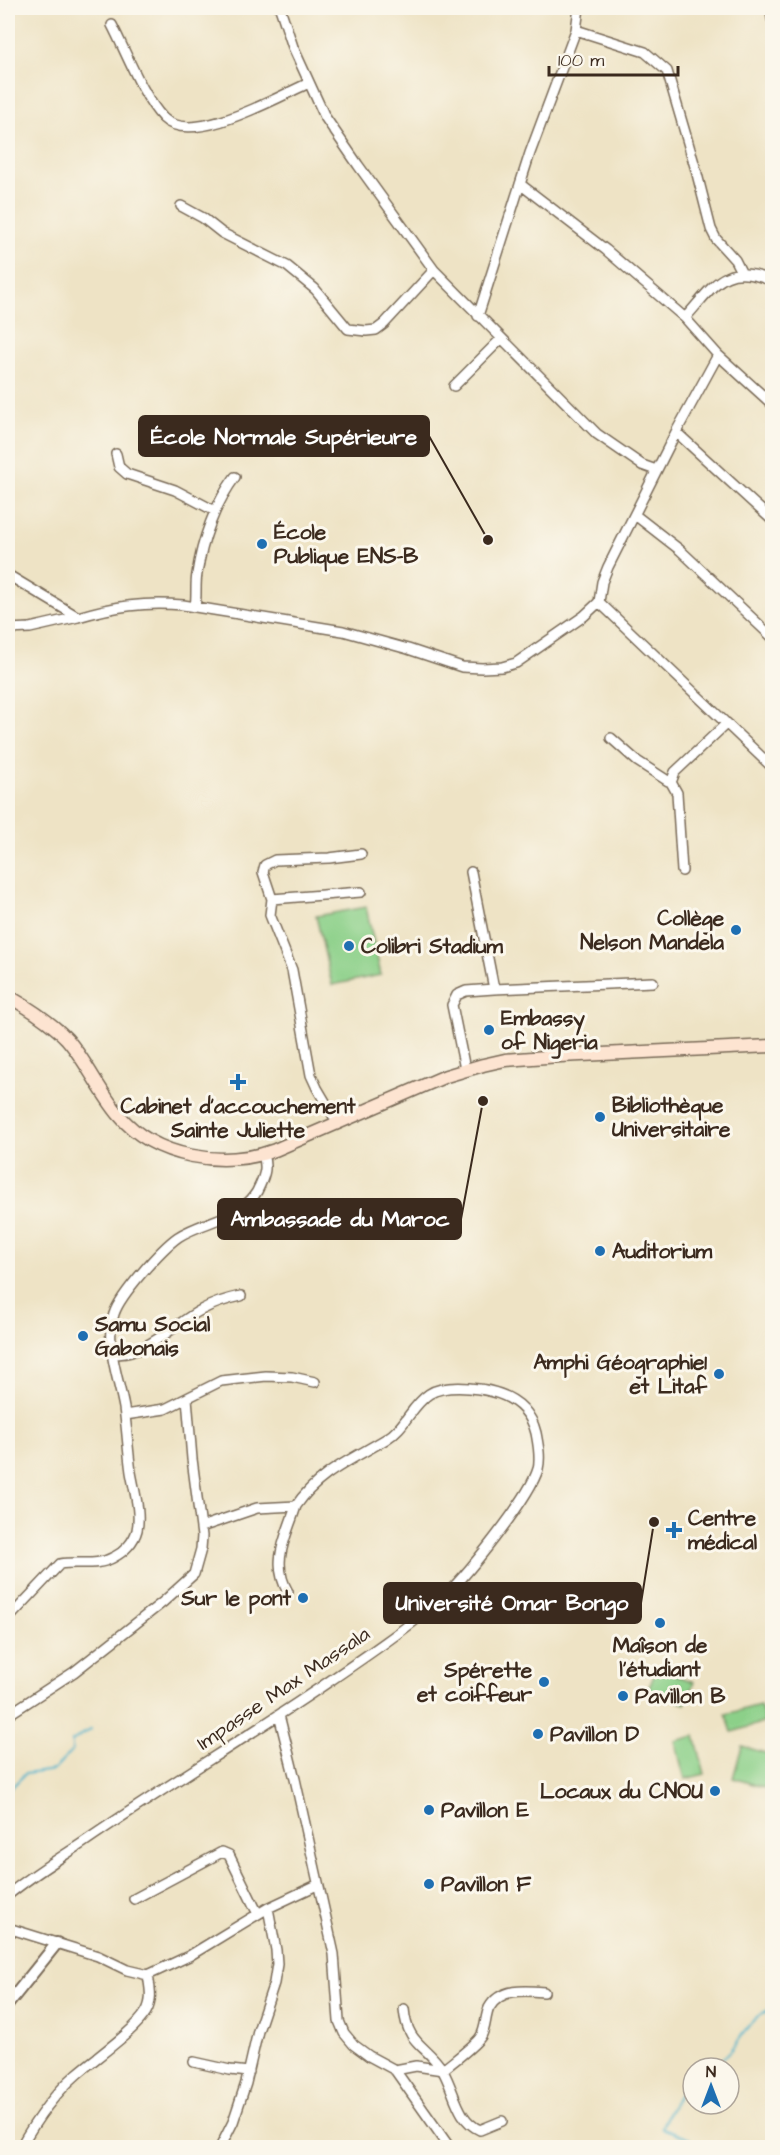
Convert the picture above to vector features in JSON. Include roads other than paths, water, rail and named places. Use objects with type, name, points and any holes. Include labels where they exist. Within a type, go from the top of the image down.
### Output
[{"type":"main road","points":[[8,996],[40,1016],[68,1040],[118,1114],[145,1137],[170,1148],[212,1159],[231,1160],[263,1155],[465,1069],[505,1060],[772,1046]]},
{"type":"street","points":[[280,8],[293,47],[316,99],[336,135],[434,270],[597,434],[642,465],[657,470]]},
{"type":"street","points":[[478,316],[520,184],[576,30],[579,8]]},
{"type":"street","points":[[771,8],[772,19]]},
{"type":"street","points":[[112,25],[153,104],[172,125],[186,128],[202,127],[224,121],[309,83]]},
{"type":"street","points":[[576,30],[645,52],[667,71],[711,229],[716,239],[735,260],[741,272]]},
{"type":"street","points":[[520,184],[606,250],[685,318],[718,355],[772,404]]},
{"type":"street","points":[[181,206],[203,218],[222,233],[287,266],[315,290],[348,329],[376,330],[434,270]]},
{"type":"street","points":[[685,318],[720,279],[741,272],[772,281]]},
{"type":"street","points":[[454,386],[501,339]]},
{"type":"street","points":[[8,629],[30,628],[135,604],[183,605],[343,632],[408,649],[462,667],[502,667],[516,663],[584,616],[599,602],[602,582],[676,432],[718,355]]},
{"type":"street","points":[[676,432],[772,519]]},
{"type":"street","points":[[116,454],[119,466],[127,474],[175,490],[216,511]]},
{"type":"street","points":[[195,607],[196,576],[200,556],[220,499],[235,477]]},
{"type":"street","points":[[635,515],[680,550],[772,637]]},
{"type":"street","points":[[8,575],[78,617]]},
{"type":"street","points":[[599,602],[727,723],[770,760]]},
{"type":"street","points":[[671,781],[675,772],[727,723]]},
{"type":"street","points":[[611,738],[637,761],[671,781],[677,793],[682,872]]},
{"type":"street","points":[[337,1122],[311,1075],[294,978],[287,953],[270,915],[272,899],[263,872],[269,862],[283,859],[328,858],[361,854]]},
{"type":"street","points":[[471,872],[494,988]]},
{"type":"street","points":[[272,899],[361,892]]},
{"type":"street","points":[[465,1069],[452,1005],[457,995],[466,991],[494,988],[653,982]]},
{"type":"street","points":[[8,1619],[60,1564],[102,1563],[123,1551],[131,1542],[136,1532],[137,1509],[125,1415],[113,1353],[111,1328],[114,1312],[123,1297],[176,1239],[229,1215],[247,1204],[258,1191],[264,1177],[266,1167],[263,1155]]},
{"type":"street","points":[[113,1353],[120,1354],[136,1350],[199,1310],[219,1301],[241,1296]]},
{"type":"street","points":[[125,1415],[156,1412],[221,1381],[280,1376],[315,1382]]},
{"type":"street","name":"Impasse Max Massala","points":[[8,1895],[145,1800],[368,1655],[441,1599],[471,1566],[525,1495],[536,1475],[539,1454],[533,1423],[521,1406],[498,1392],[458,1387],[432,1392],[421,1401],[393,1434],[328,1473],[308,1490],[296,1506],[279,1557],[288,1592]]},
{"type":"street","points":[[8,1715],[74,1672],[179,1589],[194,1574],[201,1549],[201,1527],[191,1453],[187,1398]]},
{"type":"street","points":[[201,1527],[257,1508],[296,1506]]},
{"type":"street","points":[[279,1715],[334,1954],[337,2008],[342,2027],[354,2044],[369,2056],[395,2070],[450,2148]]},
{"type":"street","points":[[134,1899],[222,1852],[229,1855],[258,1914]]},
{"type":"street","points":[[8,1928],[98,1956],[127,1970],[148,1975],[189,1956],[268,1908],[317,1886]]},
{"type":"street","points":[[220,2148],[233,2122],[249,2072],[258,2031],[278,1964],[268,1908]]},
{"type":"street","points":[[8,2004],[57,1943]]},
{"type":"street","points":[[20,2148],[38,2118],[65,2085],[114,2044],[145,2013],[150,2003],[151,1992],[148,1975]]},
{"type":"street","points":[[395,2070],[416,2066],[443,2070],[481,2037],[489,2008],[499,1998],[509,1992],[521,1990],[544,1992]]},
{"type":"street","points":[[404,2009],[405,2022],[413,2039],[443,2070],[469,2126],[480,2130],[502,2121]]},
{"type":"street","points":[[194,2062],[249,2072]]},
{"type":"waterway","points":[[8,1791],[25,1774],[54,1770],[72,1751],[72,1741],[91,1729]]},
{"type":"waterway","points":[[725,2056],[754,2020],[769,2010],[772,2013]]},
{"type":"waterway","points":[[681,2092],[662,2128],[685,2136],[703,2148]]},
{"type":"place","name":"École Normale Supérieure","points":[[488,540]]},
{"type":"place","name":"École Publique ENS-B","points":[[262,544]]},
{"type":"place","name":"Collège Nelson Mandela","points":[[736,930]]},
{"type":"place","name":"Colibri Stadium","points":[[349,946]]},
{"type":"place","name":"Embassy of Nigeria","points":[[489,1030]]},
{"type":"place","name":"Cabinet d'accouchement Sainte Juliette","points":[[238,1082]]},
{"type":"place","name":"Ambassade du Maroc","points":[[483,1101]]},
{"type":"place","name":"Bibliothèque Universitaire","points":[[600,1117]]},
{"type":"place","name":"Auditorium","points":[[600,1251]]},
{"type":"place","name":"Samu Social Gabonais","points":[[83,1336]]},
{"type":"place","name":"Amphi Géographie1 et Litaf","points":[[719,1374]]},
{"type":"place","name":"Université Omar Bongo","points":[[654,1522]]},
{"type":"place","name":"Centre médical","points":[[674,1530]]},
{"type":"place","name":"Sur le pont","points":[[303,1598]]},
{"type":"place","name":"Maîson de l'étudiant","points":[[660,1623]]},
{"type":"place","name":"Spérette et coiffeur","points":[[544,1682]]},
{"type":"place","name":"Pavillon B","points":[[623,1696]]},
{"type":"place","name":"Pavillon D","points":[[538,1734]]},
{"type":"place","name":"Locaux du CNOU","points":[[715,1791]]},
{"type":"place","name":"Pavillon E","points":[[429,1810]]},
{"type":"place","name":"Pavillon F","points":[[429,1884]]}]
